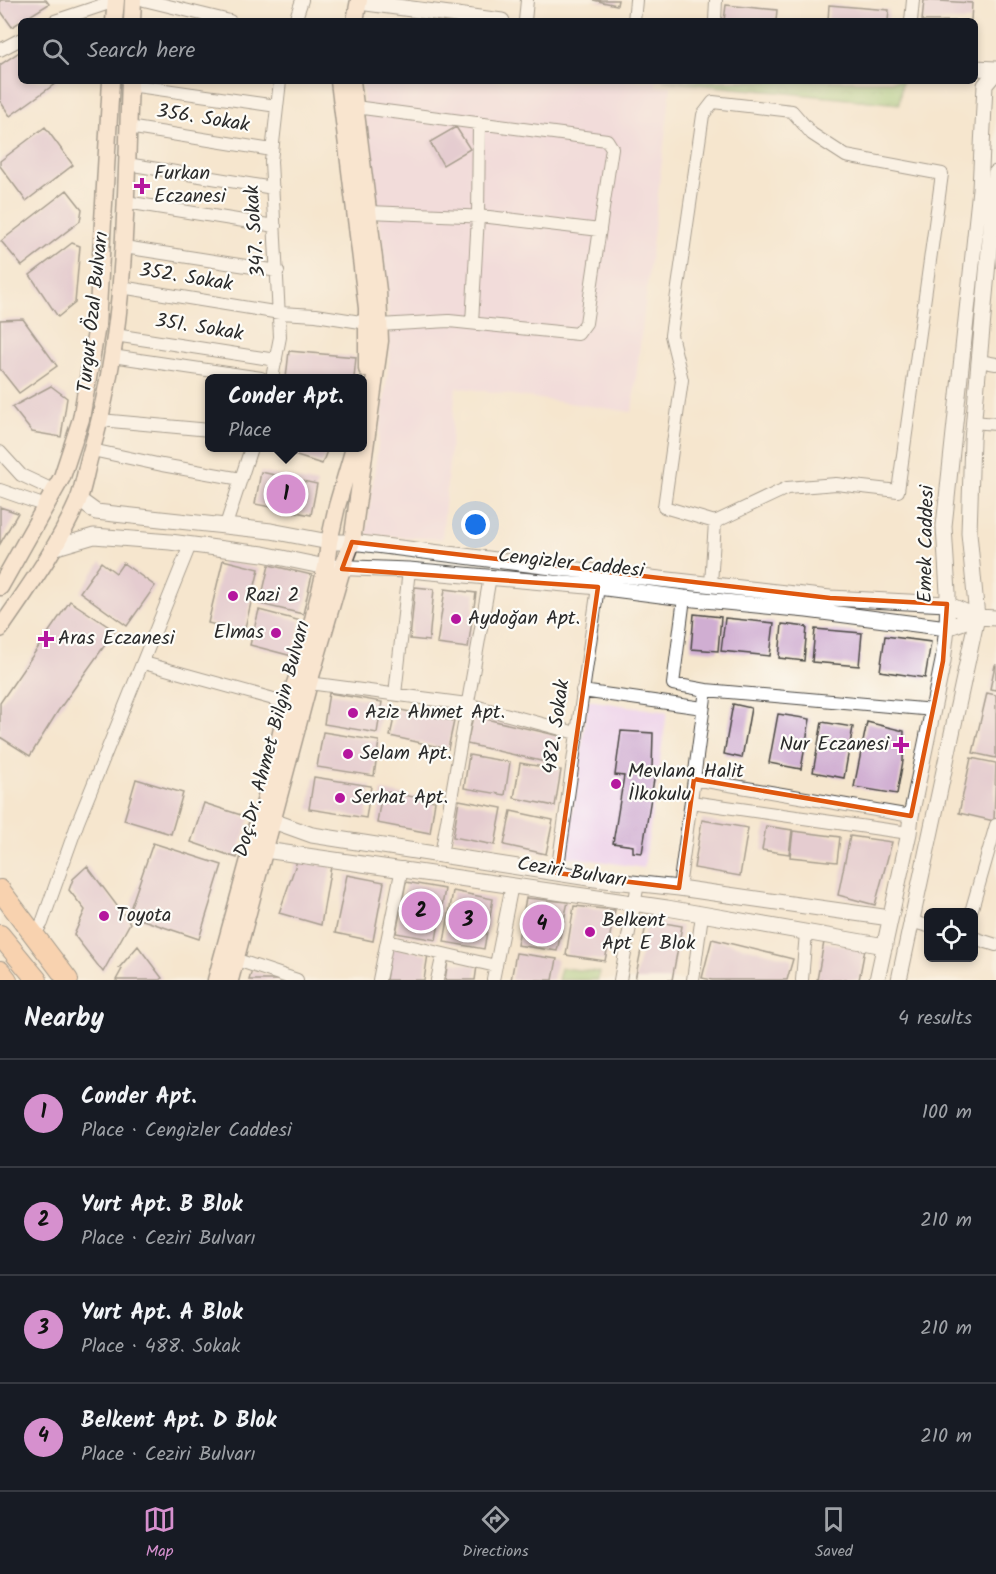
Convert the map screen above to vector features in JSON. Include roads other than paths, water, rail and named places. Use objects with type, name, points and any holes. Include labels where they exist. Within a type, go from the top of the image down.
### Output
[{"type":"highway","points":[[0,890],[68,980]]},
{"type":"highway","points":[[0,935],[37,980]]},
{"type":"highway","points":[[0,971],[7,980]]},
{"type":"main road","points":[[114,0],[114,18]]},
{"type":"main road","points":[[132,18],[133,0]]},
{"type":"main road","points":[[345,18],[355,1]]},
{"type":"main road","points":[[355,1],[355,18]]},
{"type":"main road","name":"Turgut Özal Bulvarı","points":[[0,587],[62,477],[81,419],[97,326],[111,84]]},
{"type":"main road","name":"Turgut Özal Bulvarı","points":[[0,629],[53,549],[78,499],[100,420],[112,356],[121,287],[130,84]]},
{"type":"main road","name":"Doç.Dr. Ahmet Bilgin Bulvarı","points":[[339,84],[367,308],[373,324],[378,353],[367,433]]},
{"type":"main road","name":"Doç.Dr. Ahmet Bilgin Bulvarı","points":[[352,84],[378,291],[367,375]]},
{"type":"main road","name":"Doç.Dr. Ahmet Bilgin Bulvarı","points":[[230,980],[259,847],[309,683],[334,568],[328,542],[353,452]]},
{"type":"main road","name":"Doç.Dr. Ahmet Bilgin Bulvarı","points":[[267,817],[288,703],[334,568],[352,542],[364,452]]},
{"type":"main road","name":"Doç.Dr. Ahmet Bilgin Bulvarı","points":[[216,980],[259,847]]},
{"type":"street","points":[[63,18],[114,0]]},
{"type":"street","points":[[144,0],[218,18]]},
{"type":"street","points":[[296,18],[302,0]]},
{"type":"street","points":[[525,18],[527,0]]},
{"type":"street","points":[[634,18],[636,0]]},
{"type":"street","points":[[715,18],[716,0]]},
{"type":"street","points":[[911,18],[914,0]]},
{"type":"street","points":[[355,1],[479,18]]},
{"type":"street","points":[[0,51],[18,41]]},
{"type":"street","points":[[978,68],[996,70]]},
{"type":"street","name":"Emek Caddesi","points":[[877,980],[943,661],[947,628],[944,526],[980,189],[985,85],[996,70]]},
{"type":"street","points":[[136,84],[277,106]]},
{"type":"street","name":"347. Sokak","points":[[273,374],[280,337],[272,150],[277,84]]},
{"type":"street","points":[[713,102],[792,111],[812,134],[846,156],[942,174],[898,491],[836,484],[787,488],[715,522],[664,507],[682,380],[671,335],[703,115],[713,102]]},
{"type":"street","points":[[355,107],[607,140],[612,148],[600,230],[478,216],[369,212]]},
{"type":"street","points":[[472,323],[478,216],[479,123]]},
{"type":"street","name":"356. Sokak","points":[[128,128],[272,150]]},
{"type":"street","points":[[127,164],[273,188]]},
{"type":"street","points":[[899,980],[977,617],[969,533],[973,422],[992,257],[996,173]]},
{"type":"street","points":[[126,202],[275,226]]},
{"type":"street","name":"352. Sokak","points":[[121,287],[280,313],[316,315],[373,324],[449,321],[578,334],[586,322],[600,230]]},
{"type":"street","points":[[124,247],[278,271]]},
{"type":"street","name":"351. Sokak","points":[[115,335],[276,360]]},
{"type":"street","points":[[112,356],[234,374]]},
{"type":"street","points":[[979,361],[996,364]]},
{"type":"street","points":[[100,420],[205,430]]},
{"type":"street","points":[[973,422],[996,424]]},
{"type":"street","points":[[92,450],[240,479]]},
{"type":"street","points":[[226,525],[249,452]]},
{"type":"street","points":[[0,453],[21,475],[55,491]]},
{"type":"street","points":[[0,490],[46,506]]},
{"type":"street","name":"Cengizler Caddesi","points":[[78,499],[96,512],[226,525],[328,542],[352,542],[830,597],[947,604],[977,617],[996,618]]},
{"type":"street","points":[[711,584],[715,522]]},
{"type":"street","name":"Cengizler Caddesi","points":[[53,549],[94,536],[263,554],[334,568],[409,570],[598,587],[947,628],[977,617]]},
{"type":"street","points":[[34,935],[42,923],[78,822],[190,545]]},
{"type":"street","points":[[395,694],[409,570]]},
{"type":"street","points":[[441,855],[490,577]]},
{"type":"street","name":"482. Sokak","points":[[556,873],[598,587]]},
{"type":"street","points":[[684,598],[674,684],[706,690],[934,710]]},
{"type":"street","points":[[144,663],[288,703]]},
{"type":"street","points":[[309,683],[466,704],[576,733]]},
{"type":"street","points":[[679,888],[706,690]]},
{"type":"street","points":[[582,692],[703,708]]},
{"type":"street","points":[[693,779],[911,816]]},
{"type":"street","points":[[691,802],[909,833]]},
{"type":"street","name":"Ceziri Bulvarı","points":[[267,817],[312,835],[556,873],[890,918]]},
{"type":"street","points":[[972,908],[996,825]]},
{"type":"street","name":"Ceziri Bulvarı","points":[[259,847],[633,903],[885,946]]},
{"type":"street","points":[[379,980],[402,868]]},
{"type":"street","points":[[620,980],[638,884]]},
{"type":"street","points":[[493,980],[512,885]]},
{"type":"street","points":[[693,980],[702,915]]},
{"type":"street","points":[[910,921],[924,925]]},
{"type":"street","points":[[802,980],[806,933]]},
{"type":"street","points":[[978,939],[996,945]]},
{"type":"street","points":[[387,941],[496,966]]},
{"type":"street","points":[[437,980],[443,954]]},
{"type":"street","points":[[234,959],[297,980]]},
{"type":"place","name":"Furkan Eczanesi","points":[[142,186]]},
{"type":"place","name":"Conder Apt.","points":[[286,494]]},
{"type":"place","name":"Razi 2","points":[[233,596]]},
{"type":"place","name":"Aydoğan Apt.","points":[[456,619]]},
{"type":"place","name":"Elmas","points":[[276,633]]},
{"type":"place","name":"Aras Eczanesi","points":[[46,639]]},
{"type":"place","name":"Aziz Ahmet Apt.","points":[[353,713]]},
{"type":"place","name":"Nur Eczanesi","points":[[901,745]]},
{"type":"place","name":"Selam Apt.","points":[[348,754]]},
{"type":"place","name":"Mevlana Halit İlkokulu","points":[[616,784]]},
{"type":"place","name":"Serhat Apt.","points":[[340,798]]},
{"type":"place","name":"Yurt Apt. B Blok","points":[[421,911]]},
{"type":"place","name":"Toyota","points":[[104,916]]},
{"type":"place","name":"Yurt Apt. A Blok","points":[[468,920]]},
{"type":"place","name":"Belkent Apt. D Blok","points":[[542,924]]},
{"type":"place","name":"Belkent Apt E Blok","points":[[590,932]]}]
